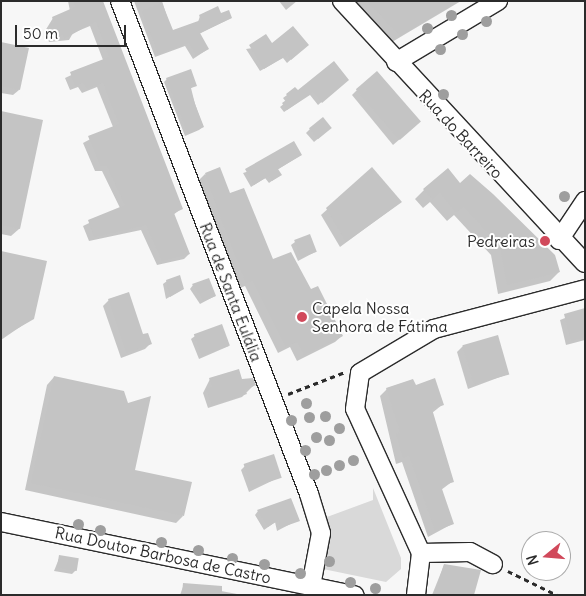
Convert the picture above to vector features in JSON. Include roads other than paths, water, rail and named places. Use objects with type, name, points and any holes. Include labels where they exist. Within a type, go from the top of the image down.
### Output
[{"type":"street","name":"Rua de Santa Eulália","points":[[120,1],[273,401],[321,533],[312,586]]},
{"type":"street","name":"Rua do Barreiro","points":[[342,1],[559,240],[585,263]]},
{"type":"street","points":[[396,62],[498,1]]},
{"type":"street","points":[[559,240],[585,201]]},
{"type":"street","points":[[418,588],[421,553],[355,409],[360,374],[434,329],[585,289]]},
{"type":"street","name":"Rua Doutor Barbosa de Castro","points":[[1,522],[355,595]]},
{"type":"street","points":[[421,553],[470,552],[493,564]]},
{"type":"place","name":"Pedreiras","points":[[545,241]]},
{"type":"place","name":"Capela Nossa Senhora de Fátima","points":[[302,317]]}]
